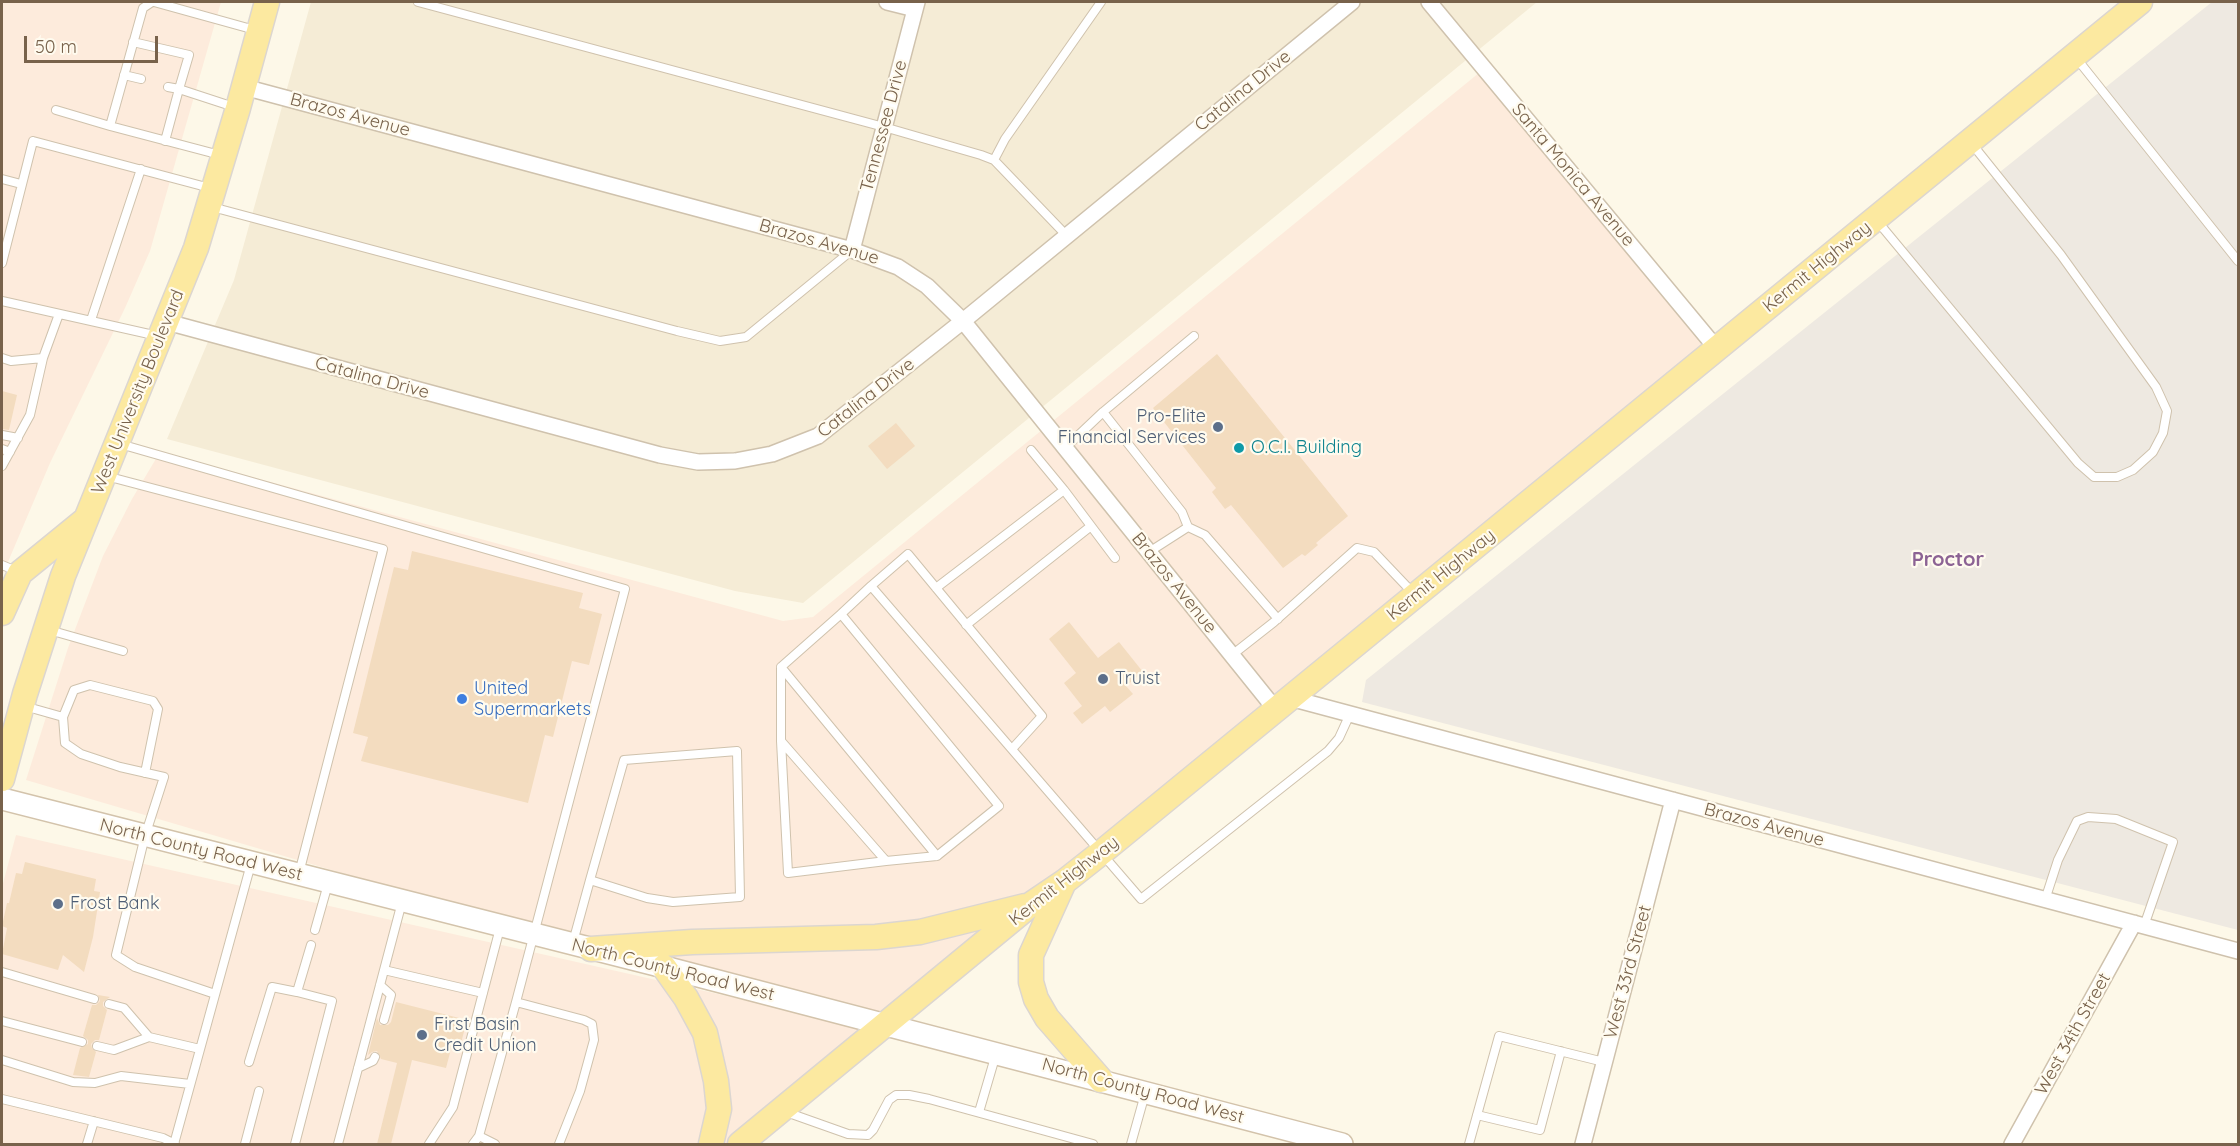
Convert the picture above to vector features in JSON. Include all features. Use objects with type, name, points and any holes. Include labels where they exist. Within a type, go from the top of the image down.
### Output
[{"type":"main road","name":"West University Boulevard","points":[[2,779],[21,706],[63,576],[164,330],[212,198],[267,2]]},
{"type":"main road","name":"Kermit Highway","points":[[740,1144],[1030,905],[1102,852],[2140,2]]},
{"type":"main road","points":[[2,613],[11,569],[87,519]]},
{"type":"main road","name":"North County Road West","points":[[2,800],[664,967],[1342,1144]]},
{"type":"main road","points":[[1064,882],[1032,955],[1031,982],[1036,999],[1047,1018],[1101,1080]]},
{"type":"main road","points":[[582,946],[876,937],[920,932],[1030,905]]},
{"type":"main road","points":[[664,967],[686,998],[705,1033],[716,1082],[719,1110],[711,1144]]},
{"type":"street","points":[[887,2],[916,5]]},
{"type":"street","name":"Catalina Drive","points":[[164,330],[660,455],[707,462],[735,461],[772,454],[818,436],[963,321],[1352,2]]},
{"type":"street","name":"Santa Monica Avenue","points":[[1429,2],[1717,349]]},
{"type":"street","name":"Tennessee Drive","points":[[852,250],[916,5]]},
{"type":"street","name":"Brazos Avenue","points":[[241,97],[852,250],[898,267],[927,286],[963,321],[1232,655],[1283,704],[1350,714],[2238,951]]},
{"type":"street","name":"West 33rd Street","points":[[1582,1144],[1674,800]]},
{"type":"street","name":"West 34th Street","points":[[2012,1144],[2139,925]]},
{"type":"lane","points":[[110,126],[143,8],[153,2],[259,31]]},
{"type":"lane","points":[[418,2],[884,127],[994,160],[1066,236]]},
{"type":"lane","points":[[994,160],[1005,139],[1101,2]]},
{"type":"lane","points":[[133,42],[189,56],[165,141]]},
{"type":"lane","points":[[2074,56],[2238,261]]},
{"type":"lane","points":[[124,75],[141,79]]},
{"type":"lane","points":[[168,87],[241,97]]},
{"type":"lane","points":[[56,110],[224,156]]},
{"type":"lane","points":[[2,263],[33,141],[141,169],[212,198],[720,341],[746,337],[852,250]]},
{"type":"lane","points":[[1876,218],[2078,463],[2094,477],[2117,477],[2133,470],[2153,452],[2163,433],[2167,411],[2156,387],[2061,255],[1969,141]]},
{"type":"lane","points":[[91,320],[141,169]]},
{"type":"lane","points":[[2,179],[21,184]]},
{"type":"lane","points":[[2,301],[91,320],[164,330]]},
{"type":"lane","points":[[2,466],[30,415],[43,358],[59,314]]},
{"type":"lane","points":[[1065,448],[1103,412],[1194,336]]},
{"type":"lane","points":[[2,358],[10,361],[43,358]]},
{"type":"lane","points":[[1103,412],[1182,512],[1188,527],[1205,536],[1278,619]]},
{"type":"lane","points":[[2,435],[18,438]]},
{"type":"lane","points":[[117,444],[625,589],[516,1002],[478,1136],[473,1144]]},
{"type":"lane","points":[[2,449],[10,452]]},
{"type":"lane","points":[[1031,450],[1115,558]]},
{"type":"lane","points":[[104,476],[383,549],[299,875]]},
{"type":"lane","points":[[936,588],[1064,490]]},
{"type":"lane","points":[[966,625],[1090,526]]},
{"type":"lane","points":[[1149,552],[1188,527]]},
{"type":"lane","points":[[1232,655],[1278,619],[1357,548],[1374,552],[1415,596]]},
{"type":"lane","points":[[841,614],[999,806],[937,856],[788,873],[780,741],[782,667],[871,586],[908,554],[1042,716],[1012,749]]},
{"type":"lane","points":[[871,586],[1141,899],[1328,751],[1339,738],[1350,714]]},
{"type":"lane","points":[[46,629],[123,651]]},
{"type":"lane","points":[[782,667],[937,856]]},
{"type":"lane","points":[[145,773],[158,709],[153,701],[90,685],[74,690],[63,717],[66,743],[81,754],[120,767],[145,773],[164,777],[145,836],[116,955],[135,967],[215,994]]},
{"type":"lane","points":[[21,706],[63,717]]},
{"type":"lane","points":[[780,741],[886,861]]},
{"type":"lane","points":[[582,946],[590,880],[624,760],[737,752],[740,897],[673,902],[646,898],[590,880]]},
{"type":"lane","points":[[2045,900],[2058,860],[2077,821],[2088,817],[2116,819],[2173,842],[2139,925]]},
{"type":"lane","points":[[2,1099],[163,1138],[174,1144],[251,863]]},
{"type":"lane","points":[[315,930],[329,882]]},
{"type":"lane","points":[[338,1144],[402,901]]},
{"type":"lane","points":[[429,1144],[453,1107],[500,926]]},
{"type":"lane","points":[[297,992],[311,945]]},
{"type":"lane","points":[[384,970],[483,993]]},
{"type":"lane","points":[[2,972],[94,999]]},
{"type":"lane","points":[[380,985],[391,994],[384,1020]]},
{"type":"lane","points":[[249,1062],[272,987],[332,1001],[295,1144]]},
{"type":"lane","points":[[516,1002],[592,1024],[594,1040],[580,1092],[559,1144]]},
{"type":"lane","points":[[109,1004],[124,1008],[149,1037]]},
{"type":"lane","points":[[2,1022],[82,1042]]},
{"type":"lane","points":[[1469,1144],[1499,1036],[1604,1062]]},
{"type":"lane","points":[[97,1046],[114,1050],[149,1037],[200,1049]]},
{"type":"lane","points":[[1477,1115],[1540,1130],[1561,1051]]},
{"type":"lane","points":[[979,1112],[996,1053]]},
{"type":"lane","points":[[358,1068],[373,1061],[375,1057]]},
{"type":"lane","points":[[2,1060],[73,1082],[95,1083],[121,1076],[190,1084]]},
{"type":"lane","points":[[245,1144],[260,1091]]},
{"type":"lane","points":[[1131,1144],[1146,1092]]},
{"type":"lane","points":[[781,1111],[848,1134],[868,1135],[889,1100],[896,1095],[929,1099],[1094,1144]]},
{"type":"lane","points":[[87,1144],[94,1121]]},
{"type":"lane","points":[[478,1136],[495,1144]]},
{"type":"shaded area","points":[[2,2],[221,2],[150,251],[50,463],[2,576]]},
{"type":"shaded area","points":[[311,2],[1537,2],[803,603],[735,591],[167,439],[234,280]]},
{"type":"shaded area","points":[[2212,2],[2238,2],[2238,930],[1362,702],[1366,680]]},
{"type":"shaded area","points":[[1485,68],[1717,349],[743,1144],[2,1144],[2,887],[16,835],[868,1028],[26,780],[68,648],[103,556],[132,499],[160,452],[783,621],[813,617]]},
{"type":"building","name":"O.C.I. Building","points":[[1217,354],[1348,516],[1316,543],[1318,545],[1305,556],[1302,554],[1283,568],[1231,505],[1225,509],[1212,492],[1216,488],[1153,408]]},
{"type":"building","points":[[2,391],[17,395],[9,430],[2,429]]},
{"type":"building","points":[[896,423],[915,446],[887,469],[868,446]]},
{"type":"building","name":"United Supermarkets","points":[[412,551],[583,593],[579,608],[602,614],[589,665],[572,661],[553,737],[545,735],[528,803],[361,761],[368,737],[353,733],[394,567],[408,570]]},
{"type":"building","points":[[1069,622],[1098,658],[1119,642],[1143,672],[1126,686],[1133,694],[1110,712],[1105,706],[1082,724],[1073,713],[1082,706],[1064,683],[1076,673],[1049,639]]},
{"type":"building","points":[[25,862],[96,879],[94,891],[100,892],[93,937],[84,972],[63,955],[58,970],[2,954],[7,928],[2,926],[7,903],[9,903],[16,873],[22,874]]},
{"type":"building","points":[[98,995],[110,997],[103,1002],[107,1010],[99,1040],[91,1044],[96,1052],[89,1077],[73,1075],[80,1048],[88,1044],[88,1040],[83,1036],[92,1005],[100,1001]]},
{"type":"building","points":[[396,1002],[467,1020],[460,1047],[452,1045],[446,1068],[412,1060],[391,1144],[377,1144],[397,1063],[381,1059],[377,1051],[368,1055],[377,1018],[380,1025],[388,1025],[391,1022]]},
{"type":"place","name":"Pro-Elite Financial Services","points":[[1218,427]]},
{"type":"place","name":"O.C.I. Building","points":[[1239,448]]},
{"type":"place","name":"Truist","points":[[1103,679]]},
{"type":"place","name":"United Supermarkets","points":[[462,699]]},
{"type":"place","name":"Frost Bank","points":[[58,904]]},
{"type":"place","name":"First Basin Credit Union","points":[[422,1035]]},
{"type":"district","name":"Proctor","points":[[1948,560]]}]
